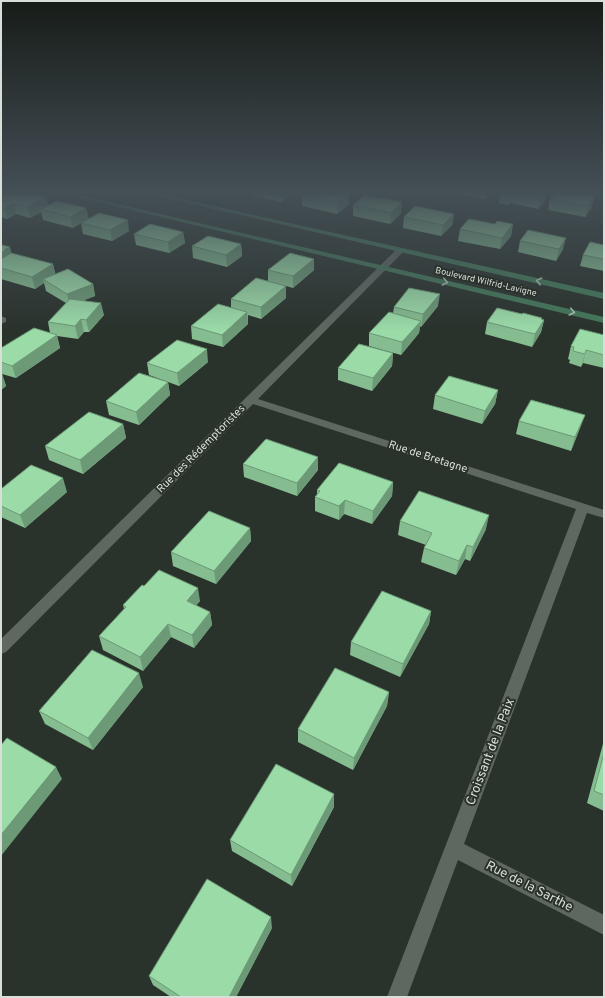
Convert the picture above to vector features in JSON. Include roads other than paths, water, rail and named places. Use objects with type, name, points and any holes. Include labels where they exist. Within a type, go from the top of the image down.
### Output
[{"type":"main road","name":"Boulevard Wilfrid-Lavigne","points":[[258,239],[604,320]]},
{"type":"main road","name":"Boulevard Wilfrid-Lavigne","points":[[350,239],[604,296]]},
{"type":"street","name":"Rue des Rédemptoristes","points":[[1,648],[401,250]]},
{"type":"street","name":"Rue de Bretagne","points":[[251,400],[604,514]]},
{"type":"street","name":"Croissant de la Paix","points":[[398,997],[583,507]]},
{"type":"street","name":"Rue de la Sarthe","points":[[455,849],[604,925]]}]
